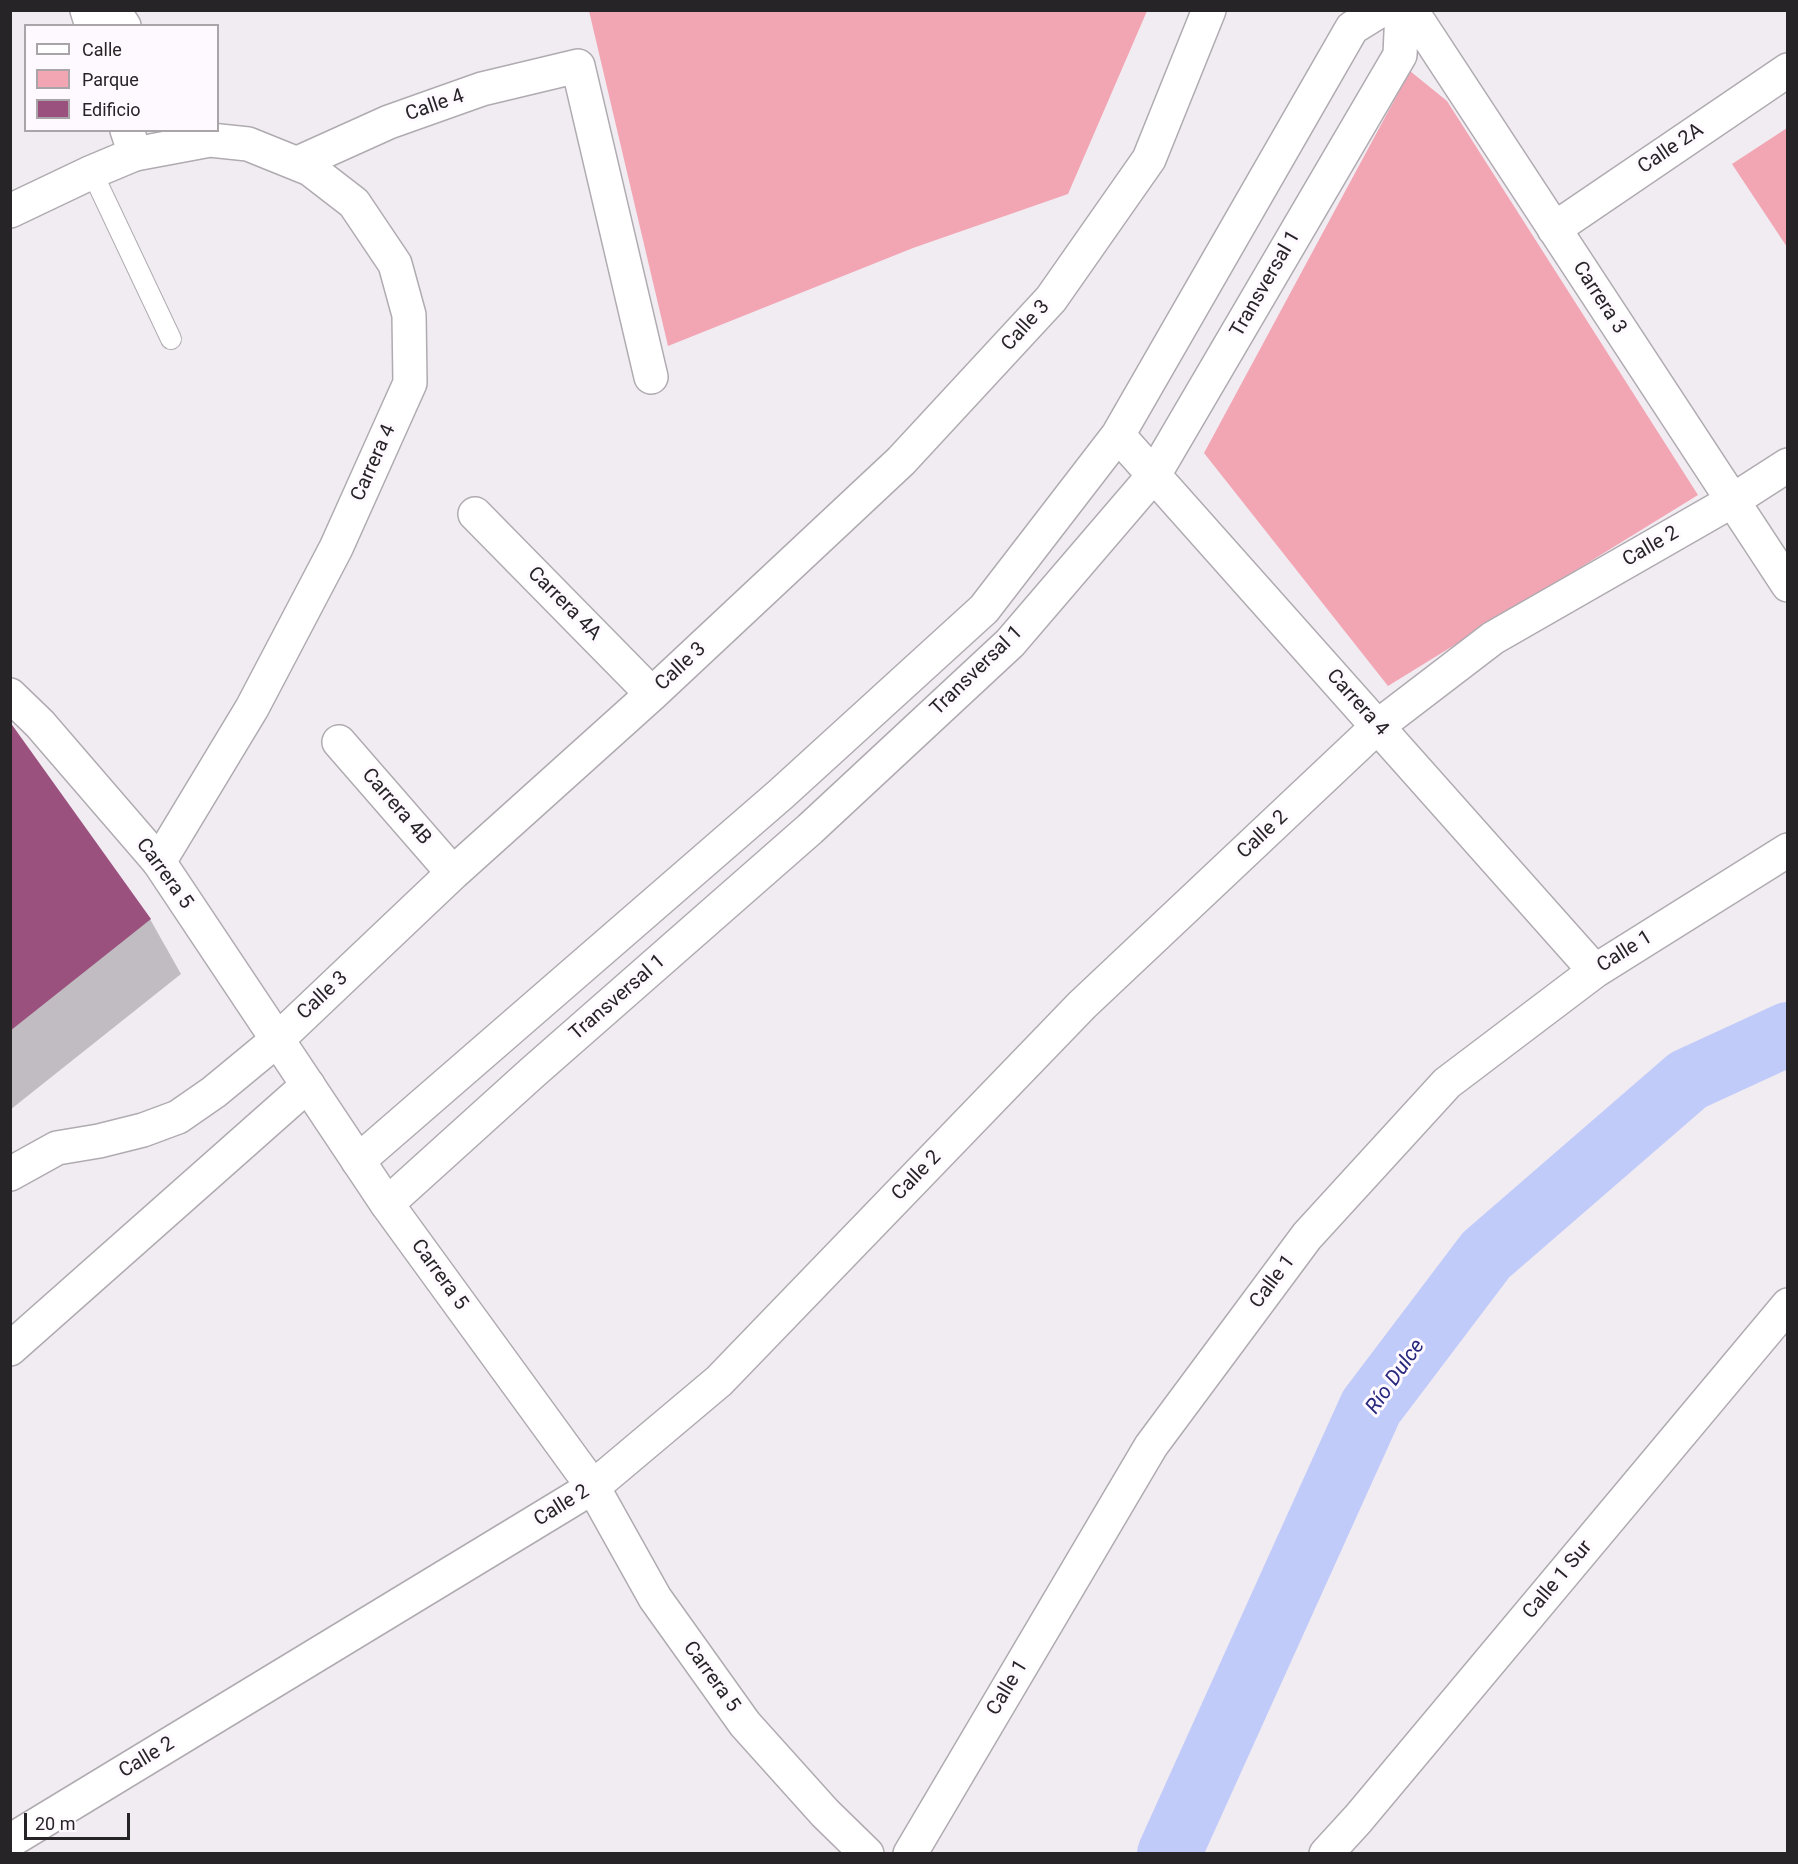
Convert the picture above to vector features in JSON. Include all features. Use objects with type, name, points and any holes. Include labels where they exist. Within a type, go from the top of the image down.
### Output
[{"type":"street","points":[[113,10],[123,24]]},
{"type":"street","name":"Calle 3","points":[[10,1173],[57,1148],[99,1141],[178,1116],[214,1092],[277,1040],[453,873],[652,694],[901,461],[1051,299],[1149,159],[1209,10]]},
{"type":"street","name":"Transversal 1","points":[[358,1161],[781,794],[984,609],[1118,435],[1352,28],[1381,10]]},
{"type":"street","name":"Transversal 1","points":[[387,1204],[533,1072],[810,829],[1010,643],[1154,475],[1400,55],[1402,10]]},
{"type":"street","name":"Carrera 3","points":[[1411,10],[1788,585]]},
{"type":"street","name":"Calle 4","points":[[298,163],[389,122],[482,89],[578,66],[651,377]]},
{"type":"street","name":"Calle 2A","points":[[1554,229],[1788,70]]},
{"type":"street","points":[[10,212],[92,172],[131,142],[206,135]]},
{"type":"street","name":"Carrera 4","points":[[159,862],[263,688],[336,548],[410,383],[409,315],[395,264],[354,203],[310,169],[298,163],[248,144],[206,135]]},
{"type":"street","name":"Carrera 4","points":[[1118,435],[1595,971]]},
{"type":"street","name":"Calle 2","points":[[10,1841],[593,1487],[719,1381],[1082,1005],[1378,726],[1493,638],[1732,501],[1788,465]]},
{"type":"street","name":"Carrera 4A","points":[[475,514],[652,694]]},
{"type":"street","name":"Carrera 5","points":[[10,695],[40,724],[159,862],[387,1204],[593,1487],[655,1598],[745,1724],[825,1813],[867,1854]]},
{"type":"street","name":"Carrera 4B","points":[[339,742],[453,873]]},
{"type":"street","name":"Calle 1","points":[[910,1854],[1151,1446],[1307,1236],[1447,1083],[1595,971],[1788,850]]},
{"type":"street","points":[[10,1349],[308,1085]]},
{"type":"street","name":"Calle 1 Sur","points":[[1326,1854],[1358,1819],[1788,1305]]},
{"type":"lane","points":[[92,172],[171,339]]},
{"type":"green space","points":[[589,10],[1147,11],[1068,194],[913,248],[668,346]]},
{"type":"green space","points":[[1410,71],[1447,101],[1698,495],[1388,686],[1204,453]]},
{"type":"green space","points":[[1787,128],[1787,247],[1732,164]]},
{"type":"building","points":[[10,722],[151,919],[10,1031]]},
{"type":"waterway","name":"Río Dulce","points":[[1169,1854],[1371,1407],[1486,1255],[1688,1080],[1788,1034]]}]
